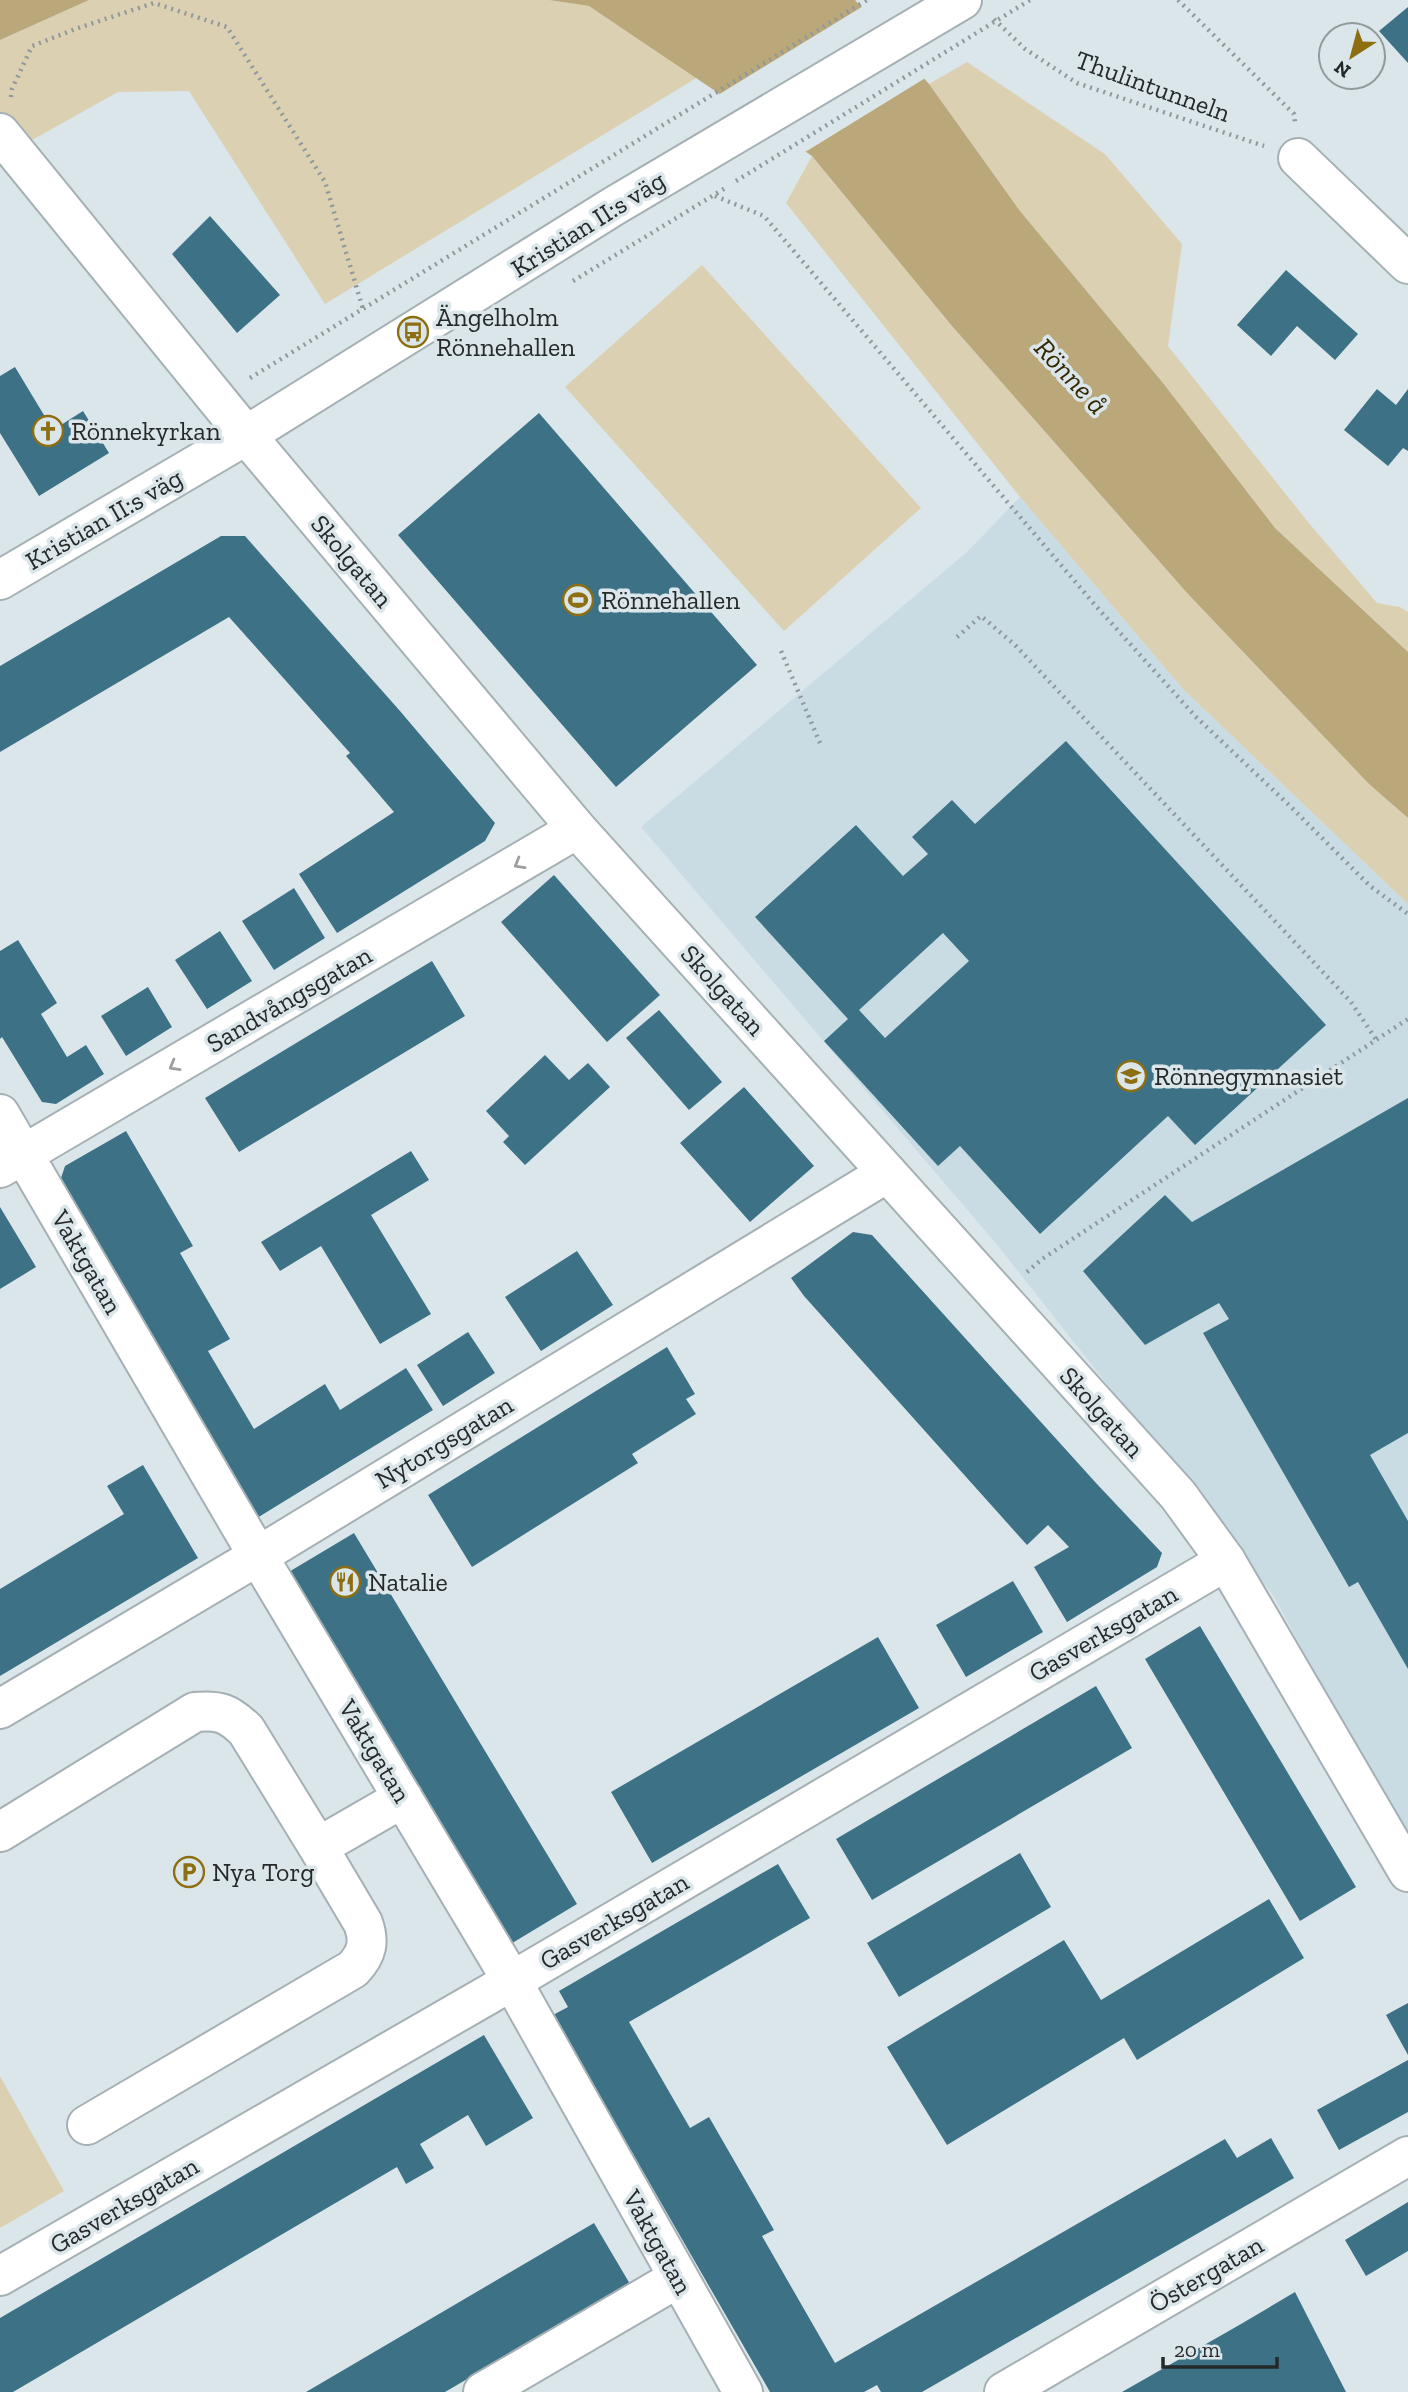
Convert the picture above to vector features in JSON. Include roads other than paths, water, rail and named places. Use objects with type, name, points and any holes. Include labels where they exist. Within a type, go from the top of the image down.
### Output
[{"type":"street","name":"Kristian II:s väg","points":[[0,580],[246,435],[614,206],[706,152],[977,9]]},
{"type":"street","name":"Skolgatan","points":[[3,136],[246,435],[578,829],[1178,1495],[1226,1561],[1408,1872]]},
{"type":"street","points":[[1298,158],[1408,264]]},
{"type":"street","name":"Sandvångsgatan","points":[[12,1161],[578,829]]},
{"type":"street","name":"Vaktgatan","points":[[0,1114],[12,1161],[258,1556],[512,1981],[743,2392]]},
{"type":"street","name":"Nytorgsgatan","points":[[0,1709],[258,1556],[887,1172]]},
{"type":"street","name":"Gasverksgatan","points":[[0,2276],[512,1981],[1226,1561]]},
{"type":"street","points":[[0,1832],[195,1712],[214,1711],[233,1717],[246,1730],[368,1935],[367,1948],[354,1969],[87,2125]]},
{"type":"street","points":[[318,1847],[403,1798]]},
{"type":"street","name":"Östergatan","points":[[1004,2392],[1408,2155]]},
{"type":"street","points":[[483,2392],[678,2278]]},
{"type":"water","points":[[0,0],[89,0],[0,40]]},
{"type":"water","name":"Rönne å","points":[[549,0],[855,0],[929,84],[1020,211],[1163,383],[1275,528],[1408,652],[1408,818],[1369,784],[1188,594],[952,326],[812,156],[589,6]]},
{"type":"place","name":"Ängelholm Rönnehallen","points":[[413,332]]},
{"type":"place","name":"Rönnekyrkan","points":[[48,431]]},
{"type":"place","name":"Rönnehallen","points":[[578,600]]},
{"type":"place","name":"Rönnegymnasiet","points":[[1131,1076]]},
{"type":"place","name":"Natalie","points":[[345,1582]]},
{"type":"place","name":"Nya Torg","points":[[189,1872]]}]
